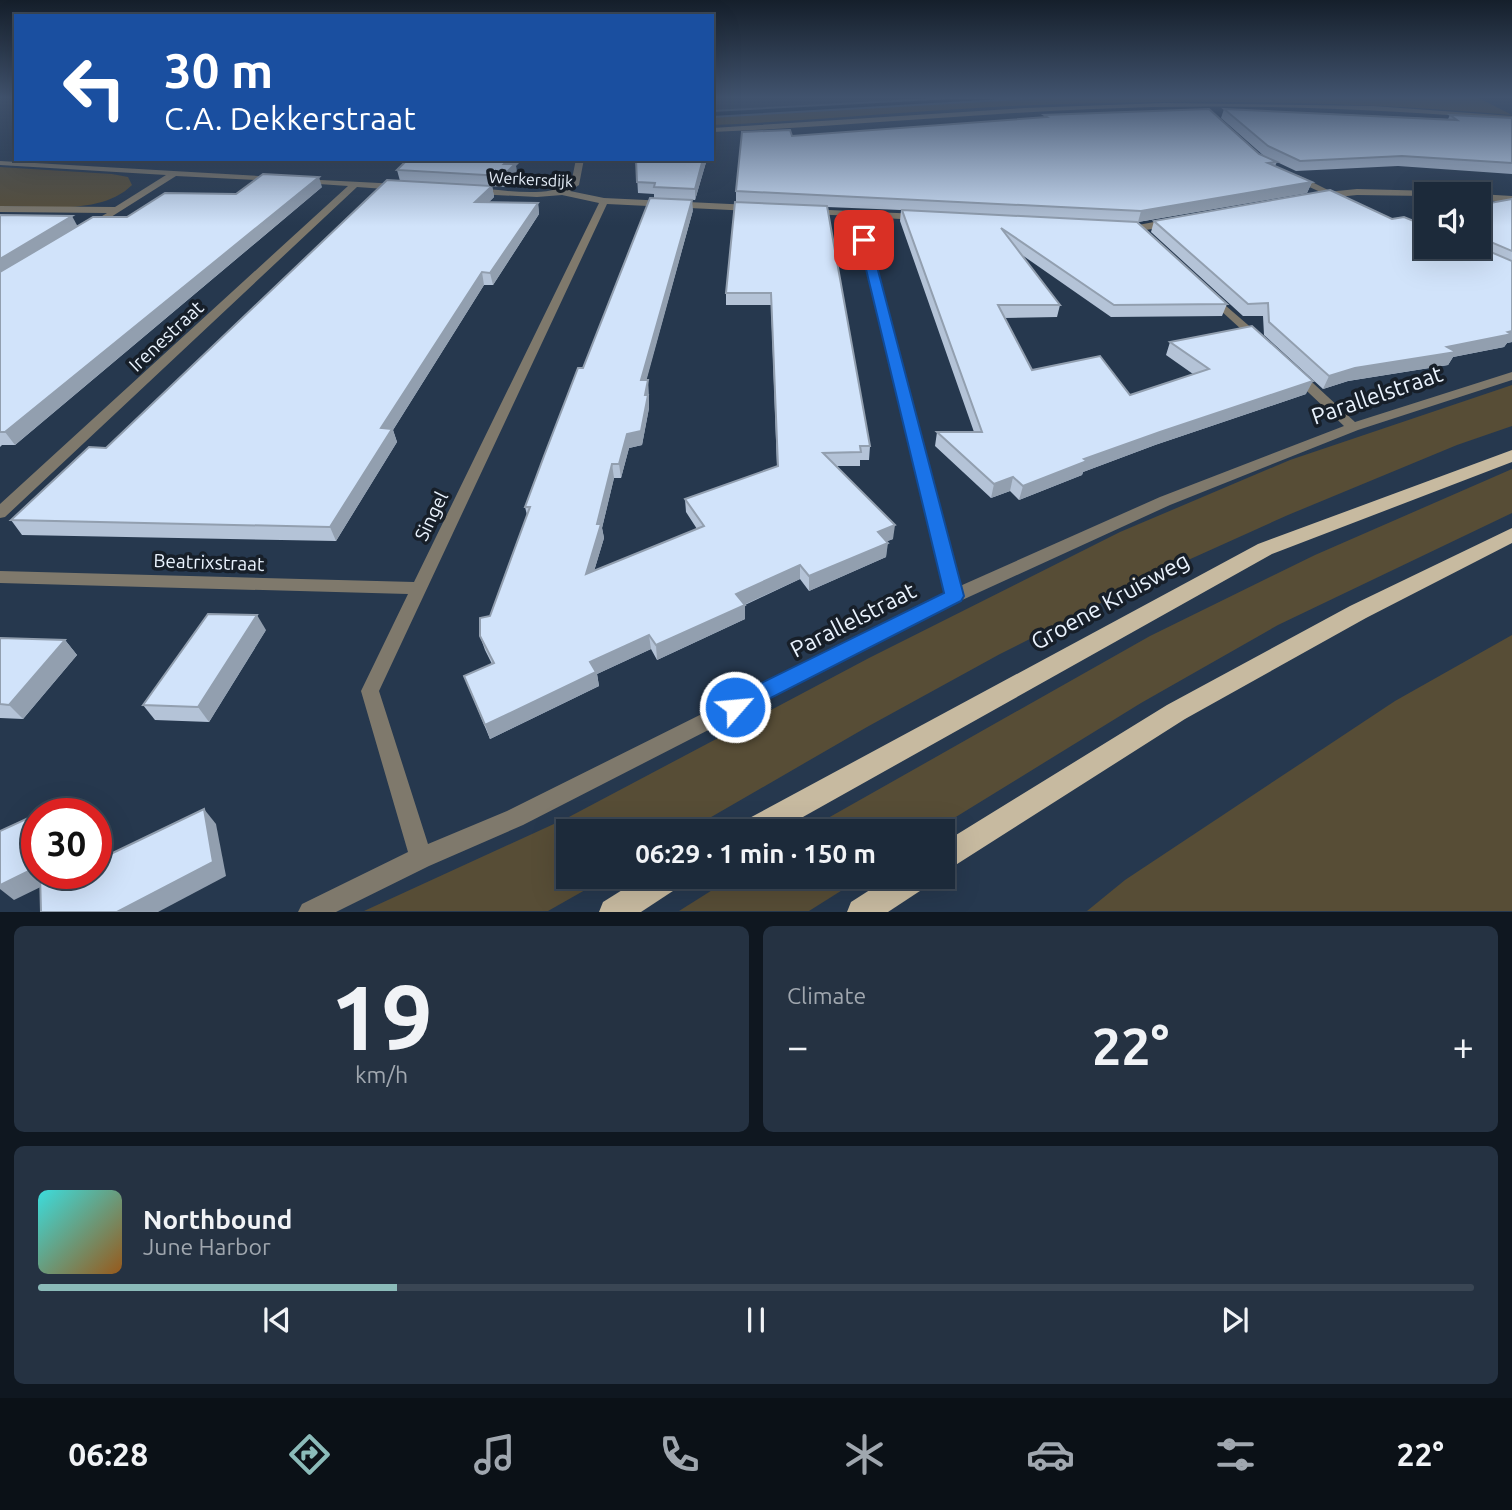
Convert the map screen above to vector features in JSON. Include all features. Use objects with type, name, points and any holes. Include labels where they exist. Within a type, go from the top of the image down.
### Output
[{"type":"main road","name":"Groene Kruisweg","points":[[774,819],[1265,550],[1512,456]]},
{"type":"main road","points":[[955,851],[1175,712],[1358,612],[1512,535]]},
{"type":"main road","points":[[613,912],[650,889]]},
{"type":"main road","points":[[861,912],[897,889]]},
{"type":"street","points":[[562,192],[575,185],[580,161]]},
{"type":"street","points":[[0,163],[286,179]]},
{"type":"street","points":[[1284,171],[1356,204]]},
{"type":"street","points":[[82,232],[176,172]]},
{"type":"street","points":[[300,180],[407,187]]},
{"type":"street","name":"Irenestraat","points":[[0,513],[355,184]]},
{"type":"street","name":"Werkersdijk","points":[[459,190],[537,194],[562,192],[604,201],[761,208]]},
{"type":"street","points":[[1309,197],[1332,194],[1414,194]]},
{"type":"street","points":[[1491,198],[1512,200]]},
{"type":"street","name":"Singel","points":[[421,858],[370,691],[604,201]]},
{"type":"street","points":[[0,209],[118,210]]},
{"type":"street","points":[[803,211],[924,218]]},
{"type":"street","points":[[858,215],[954,596]]},
{"type":"street","points":[[1114,226],[1138,229],[1184,219]]},
{"type":"street","points":[[1138,229],[1148,238]]},
{"type":"street","points":[[1199,285],[1271,352]]},
{"type":"street","points":[[1281,361],[1353,427]]},
{"type":"street","name":"Parallelstraat","points":[[310,912],[421,858],[515,818],[954,596],[1165,501],[1353,427],[1512,376]]},
{"type":"street","name":"Beatrixstraat","points":[[0,577],[417,588]]},
{"type":"shaded area","points":[[0,167],[112,174],[128,177],[132,185],[119,195],[87,205],[51,208],[0,206]]},
{"type":"shaded area","points":[[1512,385],[1512,426],[1457,445],[1288,515],[1166,570],[1000,654],[708,819],[565,819],[869,658],[1120,532],[1290,460]]},
{"type":"shaded area","points":[[1512,469],[1512,513],[1278,625],[1141,703],[952,819],[826,819],[1150,636],[1315,555]]},
{"type":"shaded area","points":[[1512,635],[1512,911],[1087,911],[1125,880],[1395,701]]},
{"type":"shaded area","points":[[556,823],[556,889],[587,889],[548,911],[364,911]]},
{"type":"shaded area","points":[[714,889],[844,889],[809,911],[679,911]]},
{"type":"building","points":[[741,141],[1244,141],[1259,154],[1277,162],[1268,163],[1312,182],[1141,211],[736,191]]},
{"type":"building","points":[[1262,141],[1512,141],[1512,163],[1402,156],[1300,161]]},
{"type":"building","points":[[406,161],[507,161],[504,164],[515,164],[503,176],[397,170]]},
{"type":"building","points":[[636,161],[702,161],[695,189],[654,187],[655,183],[637,182]]},
{"type":"building","points":[[263,174],[319,177],[5,432],[0,432],[0,272],[93,217],[127,217],[165,193],[236,194]]},
{"type":"building","points":[[387,180],[492,186],[475,202],[538,203],[490,273],[482,272],[381,428],[392,429],[330,527],[11,520],[89,447],[106,448]]},
{"type":"building","points":[[1330,190],[1392,219],[1404,217],[1414,221],[1414,259],[1491,259],[1491,252],[1512,261],[1512,331],[1508,332],[1512,334],[1447,347],[1456,352],[1355,368],[1329,376],[1269,322],[1268,303],[1248,304],[1154,221]]},
{"type":"building","points":[[650,198],[692,200],[641,380],[648,380],[645,395],[648,395],[641,431],[627,434],[619,464],[612,464],[597,524],[601,524],[586,574],[704,526],[685,499],[778,466],[771,293],[726,293],[735,202],[827,206],[870,446],[860,446],[861,452],[823,453],[895,525],[878,532],[888,543],[809,576],[800,565],[736,594],[745,605],[656,645],[649,635],[590,662],[596,672],[485,725],[464,676],[494,663],[480,636],[480,618],[490,616],[530,507],[525,507],[544,456],[578,368],[583,368]]},
{"type":"building","points":[[1512,199],[1512,251],[1491,242],[1491,203]]},
{"type":"building","points":[[902,210],[1137,222],[1227,304],[1114,305],[1001,228],[1060,305],[998,305],[1032,370],[1100,356],[1130,395],[1209,369],[1170,342],[1252,326],[1313,381],[1084,459],[1087,461],[1023,486],[1013,477],[994,484],[937,432],[982,432]]},
{"type":"building","points":[[0,215],[72,216],[0,259]]},
{"type":"building","points":[[208,614],[257,615],[198,707],[143,705]]},
{"type":"building","points":[[0,638],[65,640],[9,705],[0,704]]},
{"type":"building","points":[[204,809],[213,862],[117,912],[41,912],[40,889],[112,889],[112,853]]},
{"type":"building","points":[[21,821],[21,875],[0,885],[0,831]]},
{"type":"route","points":[[735,707],[954,596],[864,240]]}]
